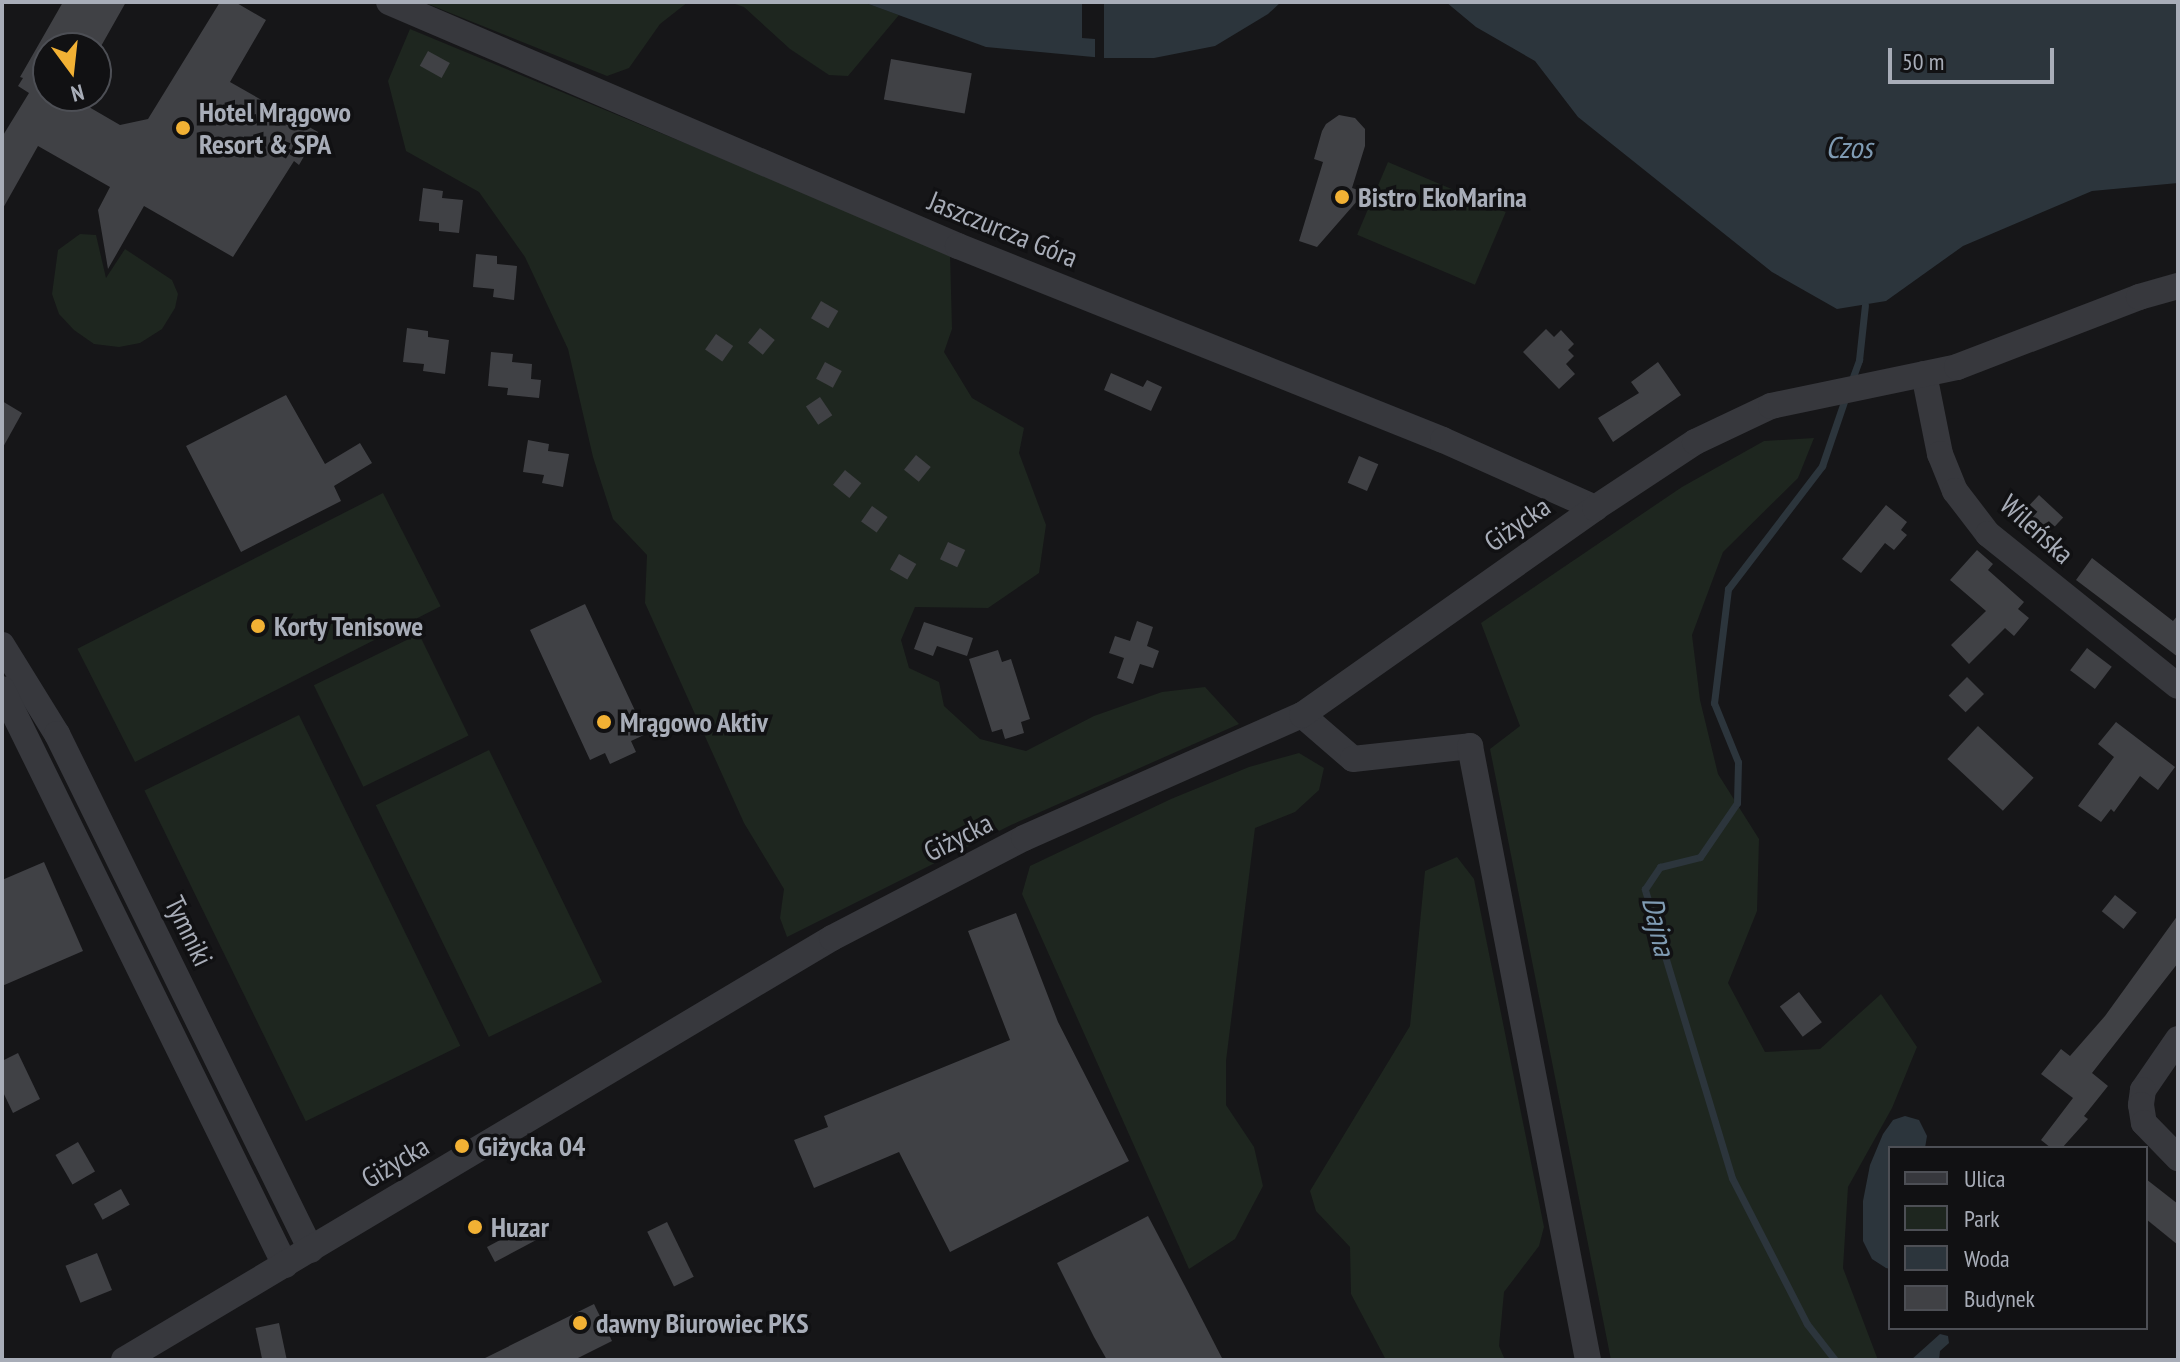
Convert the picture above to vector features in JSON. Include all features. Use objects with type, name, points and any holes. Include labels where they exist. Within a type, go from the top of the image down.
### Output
[{"type":"street","name":"Jaszczurcza Góra","points":[[389,2],[943,240],[1270,374],[1443,440],[1595,508]]},
{"type":"street","points":[[1924,374],[1957,367],[2139,297],[2178,286]]},
{"type":"street","name":"Giżycka","points":[[124,1360],[832,938],[1024,838],[1302,715],[1595,508],[1695,442],[1771,406],[1826,392],[1924,374]]},
{"type":"street","name":"Wileńska","points":[[1924,374],[1940,454],[1955,491],[1988,534],[2178,686]]},
{"type":"street","name":"Tymniki","points":[[2,645],[57,734],[311,1250]]},
{"type":"street","points":[[2,689],[285,1265]]},
{"type":"street","points":[[1302,715],[1353,759],[1470,746],[1588,1360]]},
{"type":"street","points":[[2178,1039],[2143,1090],[2141,1105],[2144,1123],[2178,1158]]},
{"type":"green space","points":[[423,2],[688,2],[660,24],[629,68],[607,76]]},
{"type":"green space","points":[[729,2],[863,2],[899,15],[848,76],[829,75],[790,49],[744,7]]},
{"type":"green space","points":[[410,29],[950,253],[952,329],[944,352],[972,398],[1024,428],[1019,453],[1046,525],[1039,573],[988,608],[915,607],[901,640],[909,668],[939,682],[944,706],[980,739],[1026,751],[1094,716],[1162,692],[1205,687],[1239,724],[1011,825],[787,937],[780,918],[784,889],[744,823],[645,603],[647,555],[613,519],[593,457],[568,349],[525,257],[479,192],[406,151],[388,81]]},
{"type":"green space","points":[[1388,162],[1506,212],[1475,285],[1357,235]]},
{"type":"green space","points":[[80,234],[96,235],[106,278],[125,249],[172,280],[178,294],[175,308],[162,329],[140,343],[119,347],[94,344],[59,314],[52,294],[58,250]]},
{"type":"green space","points":[[1814,438],[1798,478],[1723,552],[1692,635],[1700,700],[1718,774],[1759,839],[1757,911],[1728,983],[1765,1052],[1820,1049],[1881,994],[1917,1047],[1892,1108],[1848,1187],[1843,1268],[1878,1360],[1611,1360],[1490,749],[1520,726],[1481,623],[1682,487],[1764,441]]},
{"type":"green space","name":"Korty Tenisowe","points":[[383,493],[441,606],[135,762],[77,649]]},
{"type":"green space","points":[[419,634],[469,736],[363,787],[314,685]]},
{"type":"green space","points":[[299,715],[460,1046],[306,1121],[144,790]]},
{"type":"green space","points":[[489,750],[602,982],[489,1037],[376,805]]},
{"type":"green space","points":[[1299,753],[1324,768],[1319,790],[1295,812],[1255,828],[1226,1061],[1226,1105],[1254,1147],[1263,1186],[1235,1239],[1189,1269],[1022,894],[1030,866],[1171,799],[1249,767]]},
{"type":"green space","points":[[1457,857],[1474,879],[1544,1227],[1539,1246],[1504,1292],[1499,1346],[1505,1360],[1386,1360],[1351,1294],[1350,1247],[1316,1211],[1310,1191],[1410,1026],[1425,871]]},
{"type":"water","points":[[863,2],[1281,2],[1268,14],[1215,46],[1154,58],[1104,58],[986,47]]},
{"type":"water","name":"Czos","points":[[1446,2],[2178,2],[2178,183],[2092,191],[1963,246],[1886,301],[1837,309],[1772,272],[1578,117],[1535,61],[1476,27]]},
{"type":"water","points":[[1905,1116],[1919,1120],[1927,1136],[1925,1146],[1888,1146],[1888,1268],[1872,1259],[1863,1241],[1863,1201],[1870,1165],[1883,1134],[1893,1120]]},
{"type":"water","points":[[1940,1334],[1948,1336],[1949,1343],[1940,1351],[1939,1360],[1911,1360]]},
{"type":"pier","points":[[1082,2],[1104,2],[1104,58],[1095,58],[1095,39],[1082,38]]},
{"type":"building","name":"Hotel Mrągowo Resort & SPA","points":[[63,2],[126,2],[109,32],[46,32]]},
{"type":"building","name":"Hotel Mrągowo Resort & SPA","points":[[220,2],[235,2],[266,20],[230,82],[318,132],[299,165],[294,161],[233,257],[144,206],[108,269],[98,210],[110,187],[38,146],[2,210],[2,137],[29,93],[18,86],[23,78],[20,77],[32,56],[32,112],[98,112],[120,125],[148,119]]},
{"type":"building","points":[[428,51],[450,63],[442,78],[420,66]]},
{"type":"building","points":[[891,59],[972,73],[965,114],[884,99]]},
{"type":"building","points":[[1339,115],[1355,118],[1365,129],[1365,146],[1352,188],[1365,192],[1317,247],[1299,241],[1323,162],[1314,159],[1322,131]]},
{"type":"building","points":[[423,188],[443,191],[442,198],[463,200],[459,233],[439,231],[439,223],[419,221]]},
{"type":"building","points":[[476,254],[497,256],[497,264],[517,266],[514,300],[493,297],[494,289],[473,287]]},
{"type":"building","points":[[821,301],[838,311],[828,328],[811,318]]},
{"type":"building","points":[[407,328],[428,331],[428,337],[449,340],[445,374],[423,371],[424,364],[403,362]]},
{"type":"building","points":[[760,328],[775,340],[763,355],[748,343]]},
{"type":"building","points":[[1546,329],[1554,337],[1561,330],[1574,344],[1568,350],[1574,356],[1566,364],[1575,374],[1559,389],[1523,352]]},
{"type":"building","points":[[716,334],[733,346],[722,362],[705,350]]},
{"type":"building","points":[[491,352],[513,354],[512,362],[532,364],[531,379],[541,380],[539,398],[507,395],[508,388],[488,386]]},
{"type":"building","points":[[825,362],[842,371],[833,388],[816,379]]},
{"type":"building","points":[[1658,362],[1681,395],[1613,442],[1598,418],[1639,393],[1631,382]]},
{"type":"building","points":[[1111,373],[1143,387],[1147,380],[1162,387],[1151,411],[1104,390]]},
{"type":"building","points":[[286,395],[325,464],[360,443],[372,463],[334,486],[341,501],[241,552],[186,446]]},
{"type":"building","points":[[820,397],[832,415],[818,425],[806,407]]},
{"type":"building","points":[[2,401],[22,413],[2,449]]},
{"type":"building","points":[[528,440],[549,444],[548,451],[569,454],[563,487],[542,483],[544,475],[523,472]]},
{"type":"building","points":[[916,455],[931,467],[919,482],[904,470]]},
{"type":"building","points":[[1359,456],[1378,464],[1367,491],[1348,483]]},
{"type":"building","points":[[845,470],[861,483],[849,498],[833,485]]},
{"type":"building","points":[[2039,495],[2063,518],[2042,540],[2018,518]]},
{"type":"building","points":[[1886,505],[1907,522],[1901,530],[1907,535],[1894,550],[1885,543],[1861,573],[1842,559]]},
{"type":"building","points":[[872,506],[888,517],[877,532],[861,522]]},
{"type":"building","points":[[948,542],[965,550],[957,567],[940,559]]},
{"type":"building","points":[[1977,550],[1993,564],[1988,570],[2024,602],[2018,609],[2029,618],[2014,636],[2005,628],[1969,664],[1951,645],[1986,611],[1950,580]]},
{"type":"building","points":[[899,554],[916,564],[907,580],[890,570]]},
{"type":"building","points":[[2092,558],[2173,621],[2178,615],[2178,657],[2076,580]]},
{"type":"building","points":[[585,604],[646,734],[631,741],[636,752],[610,764],[605,753],[590,760],[530,630]]},
{"type":"building","points":[[1137,621],[1153,627],[1147,646],[1159,651],[1153,668],[1140,664],[1133,684],[1117,678],[1124,658],[1109,653],[1115,636],[1130,641]]},
{"type":"building","points":[[924,622],[973,638],[967,656],[937,646],[933,656],[914,649]]},
{"type":"building","points":[[2087,648],[2112,667],[2095,689],[2070,670]]},
{"type":"building","points":[[998,650],[1002,662],[1011,659],[1030,719],[1021,722],[1024,733],[1005,739],[1002,729],[992,732],[969,659]]},
{"type":"building","points":[[1967,677],[1984,694],[1966,712],[1949,695]]},
{"type":"building","points":[[2116,722],[2175,767],[2158,790],[2140,776],[2114,812],[2111,809],[2101,822],[2078,806],[2114,757],[2098,744]]},
{"type":"building","points":[[1978,726],[2034,778],[2003,811],[1947,759]]},
{"type":"building","points":[[44,862],[83,951],[2,986],[2,880]]},
{"type":"building","points":[[2115,895],[2137,913],[2124,929],[2102,911]]},
{"type":"building","points":[[1016,913],[1058,1022],[1129,1161],[950,1252],[899,1152],[814,1188],[794,1140],[828,1127],[824,1116],[1010,1040],[968,931]]},
{"type":"building","points":[[2178,915],[2178,963],[2092,1073],[2108,1086],[2084,1116],[2088,1119],[2064,1146],[2048,1146],[2041,1140],[2073,1098],[2041,1074],[2061,1049],[2070,1056],[2105,1016]]},
{"type":"building","points":[[1799,992],[1822,1022],[1803,1037],[1780,1006]]},
{"type":"building","points":[[18,1053],[40,1099],[13,1113],[2,1090],[2,1061]]},
{"type":"building","points":[[78,1142],[95,1171],[72,1184],[55,1155]]},
{"type":"building","points":[[2148,1181],[2178,1204],[2178,1245],[2148,1221]]},
{"type":"building","points":[[121,1189],[130,1205],[103,1220],[94,1204]]},
{"type":"building","points":[[1148,1216],[1223,1360],[1107,1360],[1094,1337],[1057,1263]]},
{"type":"building","points":[[667,1222],[694,1277],[674,1286],[647,1232]]},
{"type":"building","points":[[532,1223],[540,1238],[495,1262],[487,1247]]},
{"type":"building","points":[[97,1253],[112,1290],[80,1303],[65,1266]]},
{"type":"building","name":"dawny Biurowiec PKS","points":[[594,1304],[612,1341],[574,1360],[481,1360]]},
{"type":"building","points":[[279,1323],[287,1360],[262,1360],[256,1328]]},
{"type":"waterway","name":"Dajna","points":[[1850,385],[1859,360],[1865,305]]},
{"type":"waterway","name":"Dajna","points":[[1835,1360],[1807,1324],[1732,1178],[1645,889],[1660,867],[1700,857],[1737,803],[1738,762],[1714,703],[1728,589],[1822,466],[1846,396]]},
{"type":"place","name":"Hotel Mrągowo Resort & SPA","points":[[183,128]]},
{"type":"place","name":"Bistro EkoMarina","points":[[1342,197]]},
{"type":"place","name":"Korty Tenisowe","points":[[258,626]]},
{"type":"place","name":"Mrągowo Aktiv","points":[[604,722]]},
{"type":"place","name":"Giżycka 04","points":[[462,1146]]},
{"type":"place","name":"Huzar","points":[[475,1227]]},
{"type":"place","name":"dawny Biurowiec PKS","points":[[580,1323]]}]
